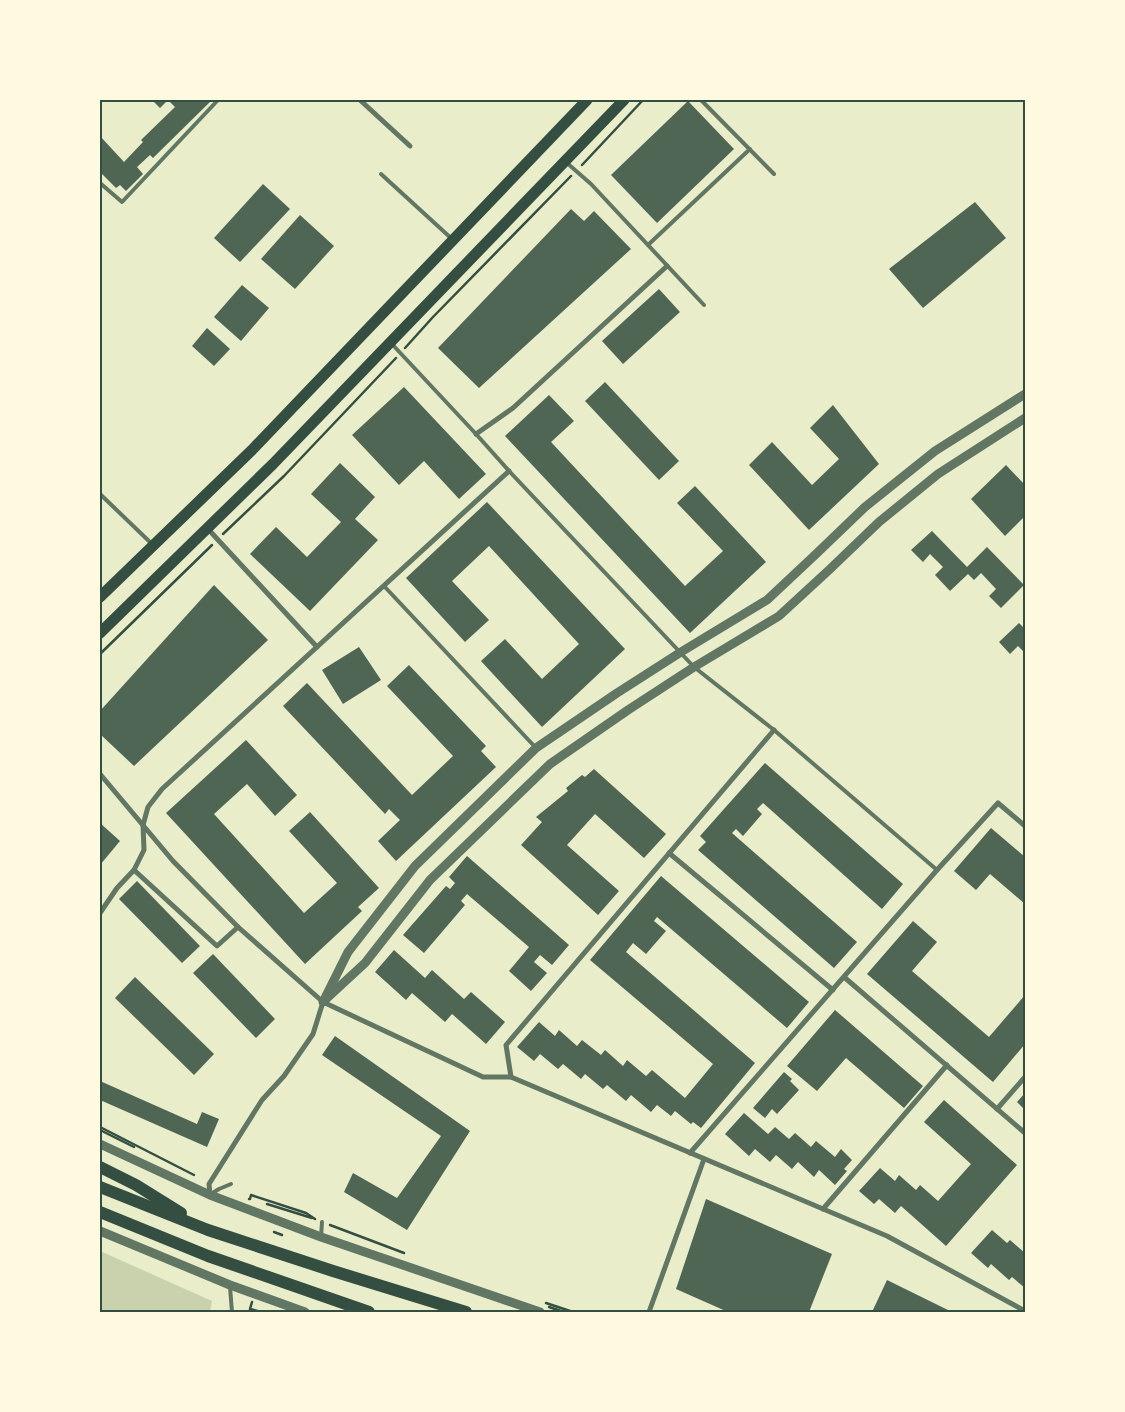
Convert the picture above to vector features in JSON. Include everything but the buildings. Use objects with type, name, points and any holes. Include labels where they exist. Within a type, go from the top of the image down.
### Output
[{"type":"highway","points":[[100,1167],[136,1186],[208,1230]]},
{"type":"highway","points":[[100,1186],[208,1230],[332,1271],[466,1312]]},
{"type":"highway","points":[[100,1212],[208,1256],[369,1312]]},
{"type":"main road","points":[[100,597],[252,450],[587,100]]},
{"type":"main road","points":[[100,634],[273,464],[624,100]]},
{"type":"street","points":[[360,100],[410,146]]},
{"type":"street","points":[[476,434],[513,408],[667,266]]},
{"type":"street","points":[[210,1195],[210,1184],[262,1100],[284,1076],[313,1034],[323,1002],[348,952],[415,866],[536,748],[680,652],[766,600],[866,507],[935,451],[1025,394]]},
{"type":"street","points":[[323,1002],[365,963],[430,880],[550,764],[628,710],[779,616],[879,522],[938,474],[1025,418]]},
{"type":"street","points":[[100,913],[117,888],[134,870],[144,850],[142,825],[148,807],[162,789],[509,471]]},
{"type":"street","points":[[208,529],[317,647]]},
{"type":"street","points":[[510,1077],[506,1045],[774,730]]},
{"type":"street","points":[[100,774],[173,861],[238,927],[323,1002],[483,1077],[510,1077],[887,1236],[1025,1311]]},
{"type":"street","points":[[690,1153],[937,870],[998,803],[1025,826]]},
{"type":"street","points":[[669,853],[833,990]]},
{"type":"street","points":[[134,870],[217,946],[238,927]]},
{"type":"street","points":[[844,977],[1025,1133]]},
{"type":"street","points":[[823,1209],[946,1065]]},
{"type":"street","points":[[997,1109],[1025,1077]]},
{"type":"street","points":[[100,1144],[210,1195],[321,1237],[540,1312]]},
{"type":"street","points":[[649,1312],[704,1159]]},
{"type":"street","points":[[100,1231],[230,1285],[305,1312]]},
{"type":"lane","points":[[100,182],[122,202],[218,100]]},
{"type":"lane","points":[[701,100],[774,174]]},
{"type":"lane","points":[[648,245],[750,149]]},
{"type":"lane","points":[[565,161],[591,184],[704,305]]},
{"type":"lane","points":[[382,174],[454,240]]},
{"type":"lane","points":[[390,342],[694,668],[774,730],[937,870]]},
{"type":"lane","points":[[100,494],[154,545]]},
{"type":"lane","points":[[384,586],[536,748]]},
{"type":"lane","points":[[210,1195],[231,1184]]},
{"type":"lane","points":[[321,1237],[322,1222]]},
{"type":"lane","points":[[230,1285],[232,1312]]},
{"type":"path","points":[[100,654],[284,476],[440,310],[644,100]]},
{"type":"path","points":[[100,1128],[210,1184]]},
{"type":"path","points":[[245,1197],[313,1218],[411,1255]]},
{"type":"path","points":[[540,1300],[573,1312]]},
{"type":"path","points":[[250,1308],[261,1312]]},
{"type":"green space","points":[[100,1251],[212,1301],[210,1312],[100,1312]]}]
